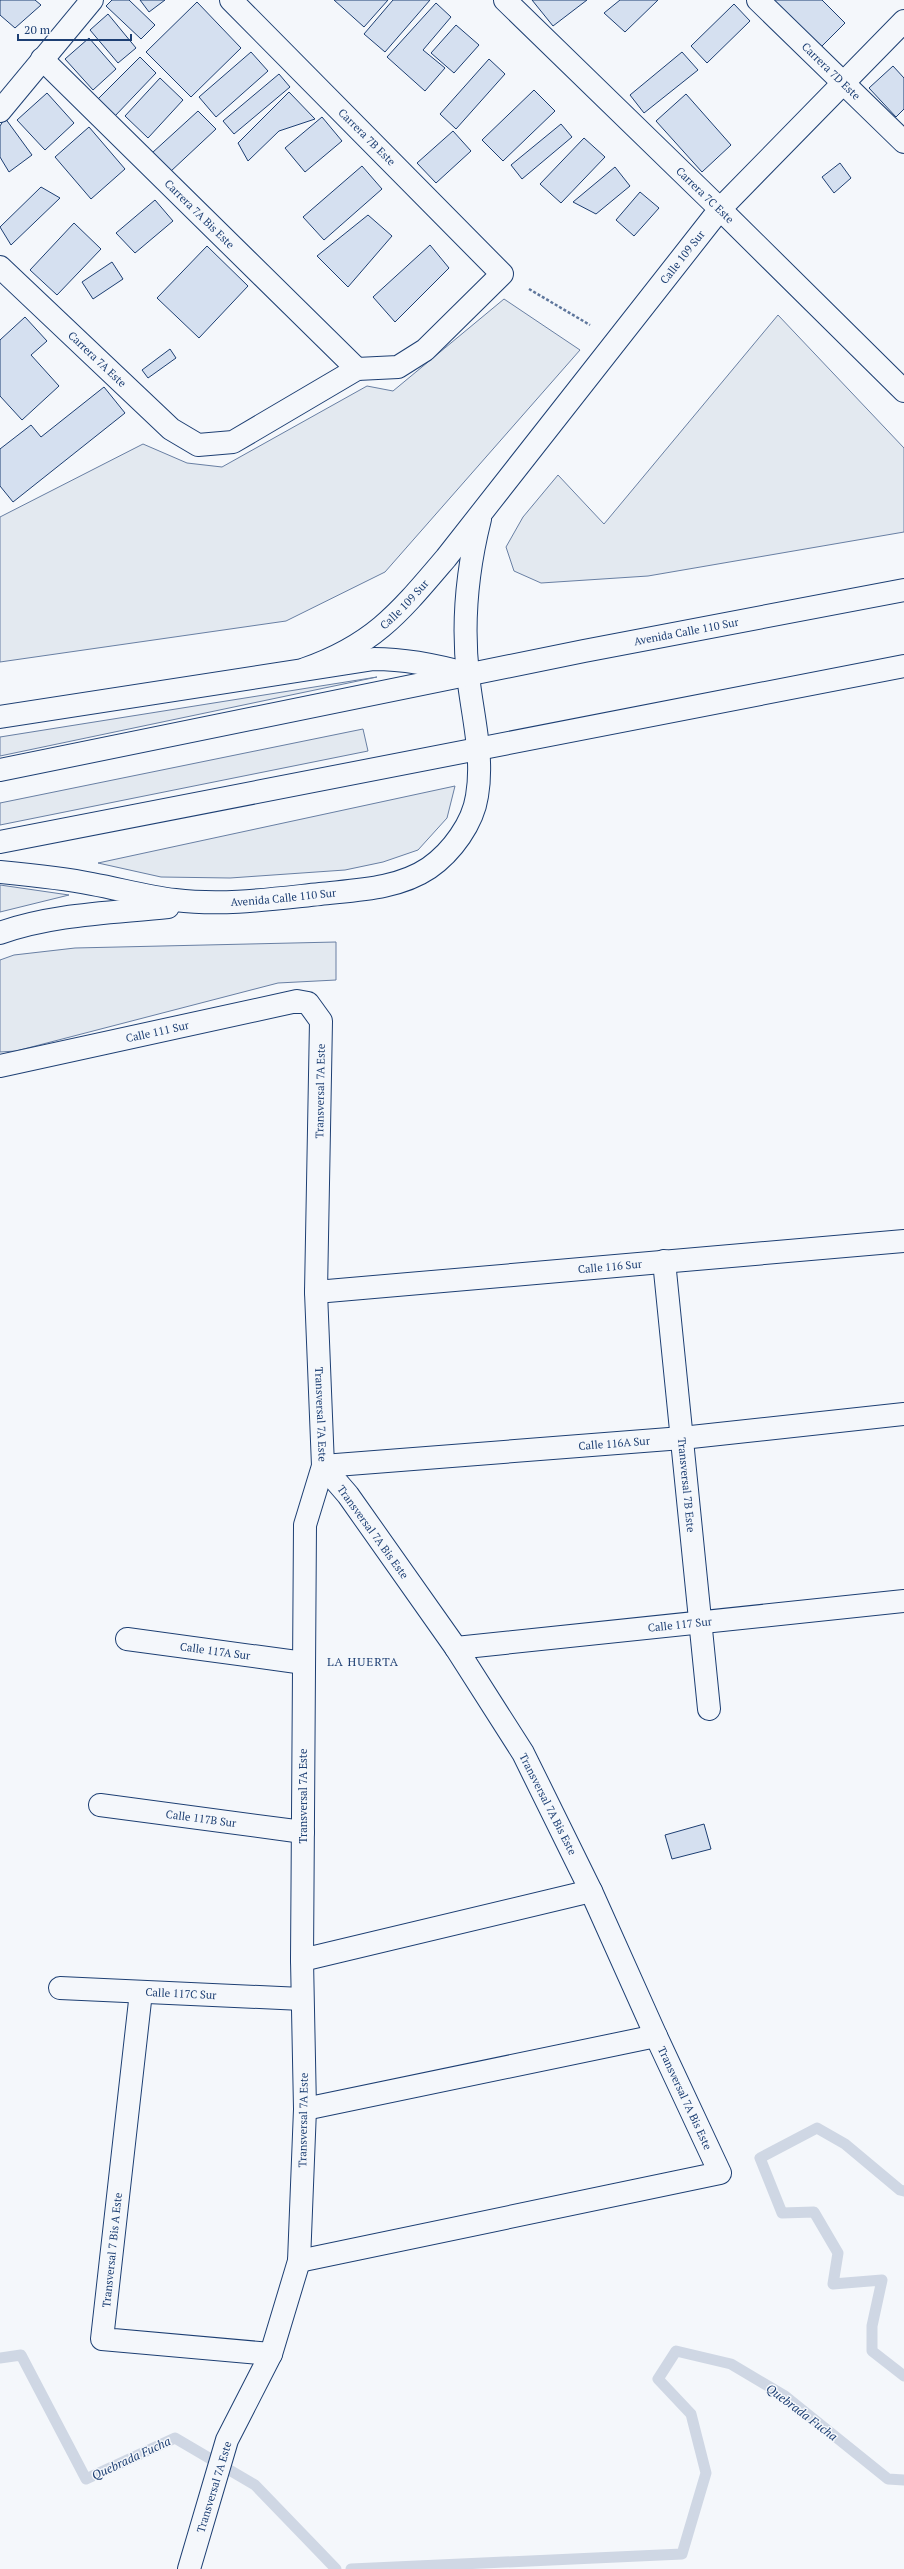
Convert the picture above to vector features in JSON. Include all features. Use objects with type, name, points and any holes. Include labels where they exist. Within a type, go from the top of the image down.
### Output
[{"type":"main road","points":[[0,112],[92,0]]},
{"type":"main road","name":"Carrera 7B Este","points":[[231,0],[502,274]]},
{"type":"main road","name":"Carrera 7C Este","points":[[505,0],[720,209],[904,391]]},
{"type":"main road","name":"Carrera 7D Este","points":[[758,0],[904,142]]},
{"type":"main road","name":"Calle 109 Sur","points":[[305,669],[335,658],[359,645],[404,608],[446,558],[720,209],[904,21]]},
{"type":"main road","name":"Carrera 7A Bis Este","points":[[42,59],[357,369]]},
{"type":"main road","name":"Carrera 7A Este","points":[[0,267],[171,429],[198,445],[233,442],[357,369]]},
{"type":"main road","points":[[357,369],[398,367],[425,350],[502,274]]},
{"type":"main road","name":"Calle 109 Sur","points":[[477,748],[468,674],[465,611],[470,559],[481,512]]},
{"type":"main road","name":"Avenida Calle 110 Sur","points":[[0,770],[468,674],[904,590]]},
{"type":"main road","name":"Avenida Calle 110 Sur","points":[[0,717],[374,658],[404,659],[428,663],[468,674]]},
{"type":"main road","points":[[0,842],[904,666]]},
{"type":"main road","name":"Avenida Calle 110 Sur","points":[[0,872],[61,879],[176,900],[208,902],[249,902],[380,887],[428,868],[453,846],[471,815],[477,796],[479,764],[477,748]]},
{"type":"main road","points":[[0,933],[37,923],[82,916],[208,902]]},
{"type":"main road","name":"Calle 111 Sur","points":[[0,1066],[297,1001],[308,1004],[313,1008]]},
{"type":"main road","name":"Transversal 7A Este","points":[[189,2569],[227,2440],[272,2354],[299,2261],[305,2109],[302,1960],[305,1525],[323,1466],[316,1292],[321,1021],[313,1008]]},
{"type":"main road","name":"Calle 116 Sur","points":[[316,1292],[664,1260],[904,1241]]},
{"type":"main road","name":"Transversal 7B Este","points":[[664,1260],[709,1709]]},
{"type":"main road","name":"Calle 116A Sur","points":[[323,1466],[682,1438],[904,1414]]},
{"type":"main road","name":"Transversal 7A Bis Este","points":[[299,2261],[720,2174],[591,1890],[523,1753],[456,1648],[348,1495],[323,1466]]},
{"type":"main road","name":"Calle 117 Sur","points":[[456,1648],[904,1601]]},
{"type":"main road","name":"Calle 117A Sur","points":[[127,1639],[304,1663]]},
{"type":"main road","name":"Calle 117B Sur","points":[[100,1805],[303,1832]]},
{"type":"main road","points":[[302,1960],[591,1890]]},
{"type":"main road","name":"Calle 117C Sur","points":[[60,1988],[302,1999]]},
{"type":"main road","name":"Transversal 7 Bis A Este","points":[[140,1992],[102,2339],[272,2354]]},
{"type":"main road","points":[[305,2109],[656,2036]]},
{"type":"path","points":[[502,274],[617,340]]},
{"type":"shaded area","points":[[504,299],[580,350],[385,572],[286,621],[0,662],[0,517],[143,444],[187,463],[222,467],[367,386],[393,391]]},
{"type":"shaded area","points":[[778,315],[904,448],[904,532],[648,576],[541,583],[514,571],[506,547],[523,517],[558,475],[604,524]]},
{"type":"shaded area","points":[[377,677],[0,756],[0,737]]},
{"type":"shaded area","points":[[363,729],[368,751],[0,825],[0,803]]},
{"type":"shaded area","points":[[455,786],[447,818],[418,850],[383,862],[345,870],[230,878],[161,877],[98,863]]},
{"type":"shaded area","points":[[0,885],[69,895],[0,912]]},
{"type":"shaded area","points":[[336,942],[336,980],[278,983],[16,1051],[0,1052],[0,960],[14,955],[75,948]]},
{"type":"building","points":[[0,0],[35,0],[41,5],[15,28],[0,15]]},
{"type":"building","points":[[112,0],[129,0],[155,25],[141,39],[106,6]]},
{"type":"building","points":[[140,0],[165,0],[149,12]]},
{"type":"building","points":[[334,0],[388,0],[364,27]]},
{"type":"building","points":[[393,0],[430,0],[385,52],[364,34]]},
{"type":"building","points":[[532,0],[587,0],[553,26]]},
{"type":"building","points":[[620,0],[658,0],[625,32],[604,13]]},
{"type":"building","points":[[765,0],[822,0],[845,23],[817,51]]},
{"type":"building","points":[[197,2],[241,48],[191,97],[146,52]]},
{"type":"building","points":[[436,3],[451,17],[423,50],[445,68],[425,91],[387,57]]},
{"type":"building","points":[[734,4],[750,21],[707,63],[691,46]]},
{"type":"building","points":[[108,14],[136,48],[118,63],[90,30]]},
{"type":"building","points":[[456,25],[479,45],[454,73],[431,53]]},
{"type":"building","points":[[89,38],[116,69],[93,90],[65,59]]},
{"type":"building","points":[[251,52],[268,71],[216,117],[199,97]]},
{"type":"building","points":[[682,52],[698,70],[644,113],[630,95]]},
{"type":"building","points":[[140,57],[156,73],[114,117],[97,100]]},
{"type":"building","points":[[489,59],[505,74],[456,129],[440,114]]},
{"type":"building","points":[[893,66],[904,78],[904,109],[896,117],[869,88]]},
{"type":"building","points":[[279,74],[290,87],[234,134],[223,121]]},
{"type":"building","points":[[160,78],[183,100],[148,138],[125,116]]},
{"type":"building","points":[[534,90],[555,111],[503,161],[482,140]]},
{"type":"building","points":[[289,92],[315,119],[279,131],[248,161],[238,143]]},
{"type":"building","points":[[47,93],[74,123],[45,150],[17,120]]},
{"type":"building","points":[[686,94],[731,145],[702,172],[656,121]]},
{"type":"building","points":[[198,111],[216,129],[170,172],[152,153]]},
{"type":"building","points":[[322,117],[342,141],[305,172],[285,148]]},
{"type":"building","points":[[5,118],[32,155],[9,172],[0,157],[0,126]]},
{"type":"building","points":[[561,124],[572,137],[522,179],[511,165]]},
{"type":"building","points":[[89,127],[125,169],[91,199],[55,157]]},
{"type":"building","points":[[453,131],[471,151],[436,183],[417,163]]},
{"type":"building","points":[[584,138],[605,157],[561,203],[540,184]]},
{"type":"building","points":[[840,163],[851,178],[834,193],[822,177]]},
{"type":"building","points":[[362,166],[382,189],[324,240],[303,217]]},
{"type":"building","points":[[615,167],[630,186],[596,214],[573,202]]},
{"type":"building","points":[[41,187],[60,198],[11,245],[0,227]]},
{"type":"building","points":[[640,192],[659,208],[634,236],[616,220]]},
{"type":"building","points":[[155,200],[173,221],[135,253],[116,233]]},
{"type":"building","points":[[368,215],[392,236],[348,287],[317,256]]},
{"type":"building","points":[[74,223],[101,249],[57,295],[30,270]]},
{"type":"building","points":[[430,245],[449,268],[395,322],[373,297]]},
{"type":"building","points":[[207,246],[248,286],[199,338],[157,298]]},
{"type":"building","points":[[112,262],[123,279],[93,299],[82,282]]},
{"type":"building","points":[[25,317],[47,341],[31,355],[59,386],[22,420],[0,396],[0,340]]},
{"type":"building","points":[[170,349],[176,358],[148,378],[142,370]]},
{"type":"building","points":[[104,387],[125,413],[13,502],[0,486],[0,449],[31,425],[41,437]]},
{"type":"building","points":[[704,1824],[711,1849],[672,1859],[665,1835]]},
{"type":"waterway","name":"Quebrada Fucha","points":[[904,2191],[900,2190],[845,2144],[817,2128],[760,2158],[782,2213],[814,2212],[838,2253],[833,2284],[882,2280],[872,2326],[872,2351],[904,2376]]},
{"type":"waterway","name":"Quebrada Fucha","points":[[351,2569],[682,2554],[706,2473],[691,2414],[658,2379],[676,2351],[731,2364],[785,2396],[888,2479],[904,2480]]},
{"type":"waterway","name":"Quebrada Fucha","points":[[0,2358],[21,2355],[86,2479],[175,2438],[255,2485],[336,2569]]},
{"type":"district","name":"LA HUERTA","points":[[363,1661]]}]
